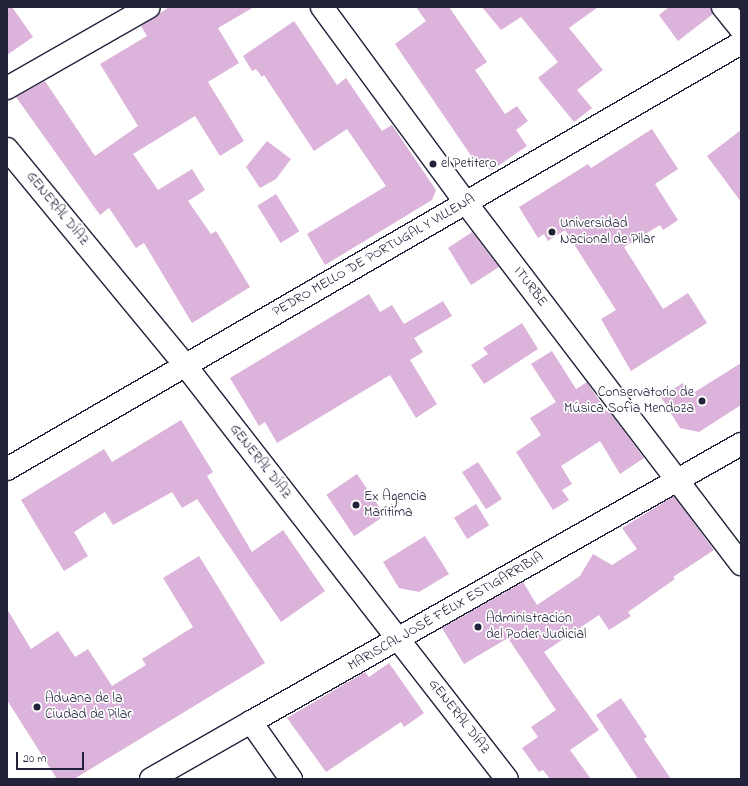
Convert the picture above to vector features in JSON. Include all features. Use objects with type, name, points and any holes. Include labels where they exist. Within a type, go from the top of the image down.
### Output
[{"type":"street","points":[[7,88],[149,7]]},
{"type":"street","name":"ITURBE","points":[[322,7],[466,203],[741,564]]},
{"type":"street","points":[[723,7],[741,29]]},
{"type":"street","name":"PEDRO MELLO DE PORTUGAL Y VILLENA","points":[[7,469],[741,43]]},
{"type":"street","name":"GENERAL DÍAZ","points":[[7,149],[185,365],[507,779]]},
{"type":"street","name":"MARISCAL JOSÉ FÉLIX ESTIGARRIBIA","points":[[151,779],[741,444]]},
{"type":"street","points":[[250,722],[292,779]]},
{"type":"building","points":[[7,7],[12,7],[33,37],[7,55]]},
{"type":"building","points":[[169,7],[254,7],[218,28],[239,63],[208,82],[244,141],[220,156],[195,116],[133,154],[158,190],[192,169],[205,190],[188,201],[211,234],[216,231],[250,287],[192,323],[144,243],[136,248],[109,208],[100,215],[16,97],[45,81],[95,156],[138,126],[100,64],[147,36],[141,26]]},
{"type":"building","points":[[416,7],[449,7],[487,62],[475,70],[505,114],[517,106],[528,121],[516,130],[527,146],[492,170],[476,163],[395,44],[426,21]]},
{"type":"building","points":[[482,7],[598,7],[569,28],[603,70],[577,90],[592,108],[574,122],[538,78],[558,62],[521,17],[501,30]]},
{"type":"building","points":[[669,7],[711,7],[713,14],[678,41],[659,15]]},
{"type":"building","points":[[294,21],[337,85],[346,78],[382,131],[392,125],[436,190],[432,200],[325,265],[307,234],[386,186],[347,129],[314,151],[264,75],[262,77],[256,69],[252,71],[243,56]]},
{"type":"building","points":[[652,129],[678,169],[655,184],[678,220],[663,230],[660,225],[624,247],[663,309],[688,293],[707,323],[631,371],[601,319],[616,310],[565,230],[548,241],[544,234],[538,238],[519,207],[588,164],[591,168]]},
{"type":"building","points":[[741,130],[741,202],[707,156]]},
{"type":"building","points":[[267,141],[291,159],[276,179],[260,188],[246,167]]},
{"type":"building","points":[[276,194],[299,231],[281,243],[257,206]]},
{"type":"building","points":[[472,232],[499,267],[471,285],[448,248]]},
{"type":"building","points":[[369,294],[380,312],[392,305],[404,324],[443,301],[452,316],[414,338],[423,352],[410,360],[437,404],[416,418],[390,375],[277,443],[265,422],[259,426],[230,378]]},
{"type":"building","points":[[522,323],[538,349],[484,384],[471,365],[488,354],[483,348]]},
{"type":"building","points":[[552,351],[576,389],[587,382],[606,411],[608,410],[644,458],[620,474],[600,441],[561,466],[572,484],[562,490],[569,500],[553,510],[516,452],[541,435],[530,418],[556,402],[531,364]]},
{"type":"building","name":"Conservatorio de Música Sofía Mendoza","points":[[741,363],[741,405],[699,432],[680,428],[661,397],[683,383],[690,395]]},
{"type":"building","points":[[181,420],[213,472],[207,476],[252,552],[283,530],[325,591],[281,622],[197,499],[182,508],[172,492],[113,525],[105,512],[74,532],[88,556],[64,571],[21,500],[104,449],[112,462]]},
{"type":"building","points":[[478,462],[502,499],[486,509],[462,472]]},
{"type":"building","name":"Ex Agencia Marítima","points":[[357,474],[385,515],[354,536],[326,495]]},
{"type":"building","points":[[674,496],[714,550],[673,577],[675,579],[628,612],[631,616],[609,630],[599,615],[544,652],[599,730],[570,750],[591,779],[550,779],[543,770],[539,772],[522,748],[538,737],[531,727],[556,710],[508,638],[464,664],[442,628],[523,582],[537,605],[580,576],[593,554],[612,565],[637,549],[622,528]]},
{"type":"building","points":[[476,504],[489,525],[467,539],[454,518]]},
{"type":"building","points":[[425,536],[449,574],[419,592],[399,588],[383,562]]},
{"type":"building","points":[[199,556],[265,663],[74,779],[57,779],[7,700],[7,609],[31,649],[58,631],[75,657],[88,649],[112,686],[146,665],[142,659],[193,627],[163,578]]},
{"type":"building","points":[[389,663],[424,713],[404,727],[401,722],[326,772],[287,718],[365,672],[369,677]]},
{"type":"building","points":[[621,698],[647,737],[644,739],[671,779],[638,779],[596,715]]},
{"type":"place","name":"el Petitero","points":[[433,164]]},
{"type":"place","name":"Universidad Nacional de Pilar","points":[[552,232]]},
{"type":"place","name":"Conservatorio de Música Sofía Mendoza","points":[[702,401]]},
{"type":"place","name":"Ex Agencia Marítima","points":[[356,505]]},
{"type":"place","name":"Administración del Poder Judicial","points":[[478,627]]},
{"type":"place","name":"Aduana de la Ciudad de Pilar","points":[[37,707]]}]
